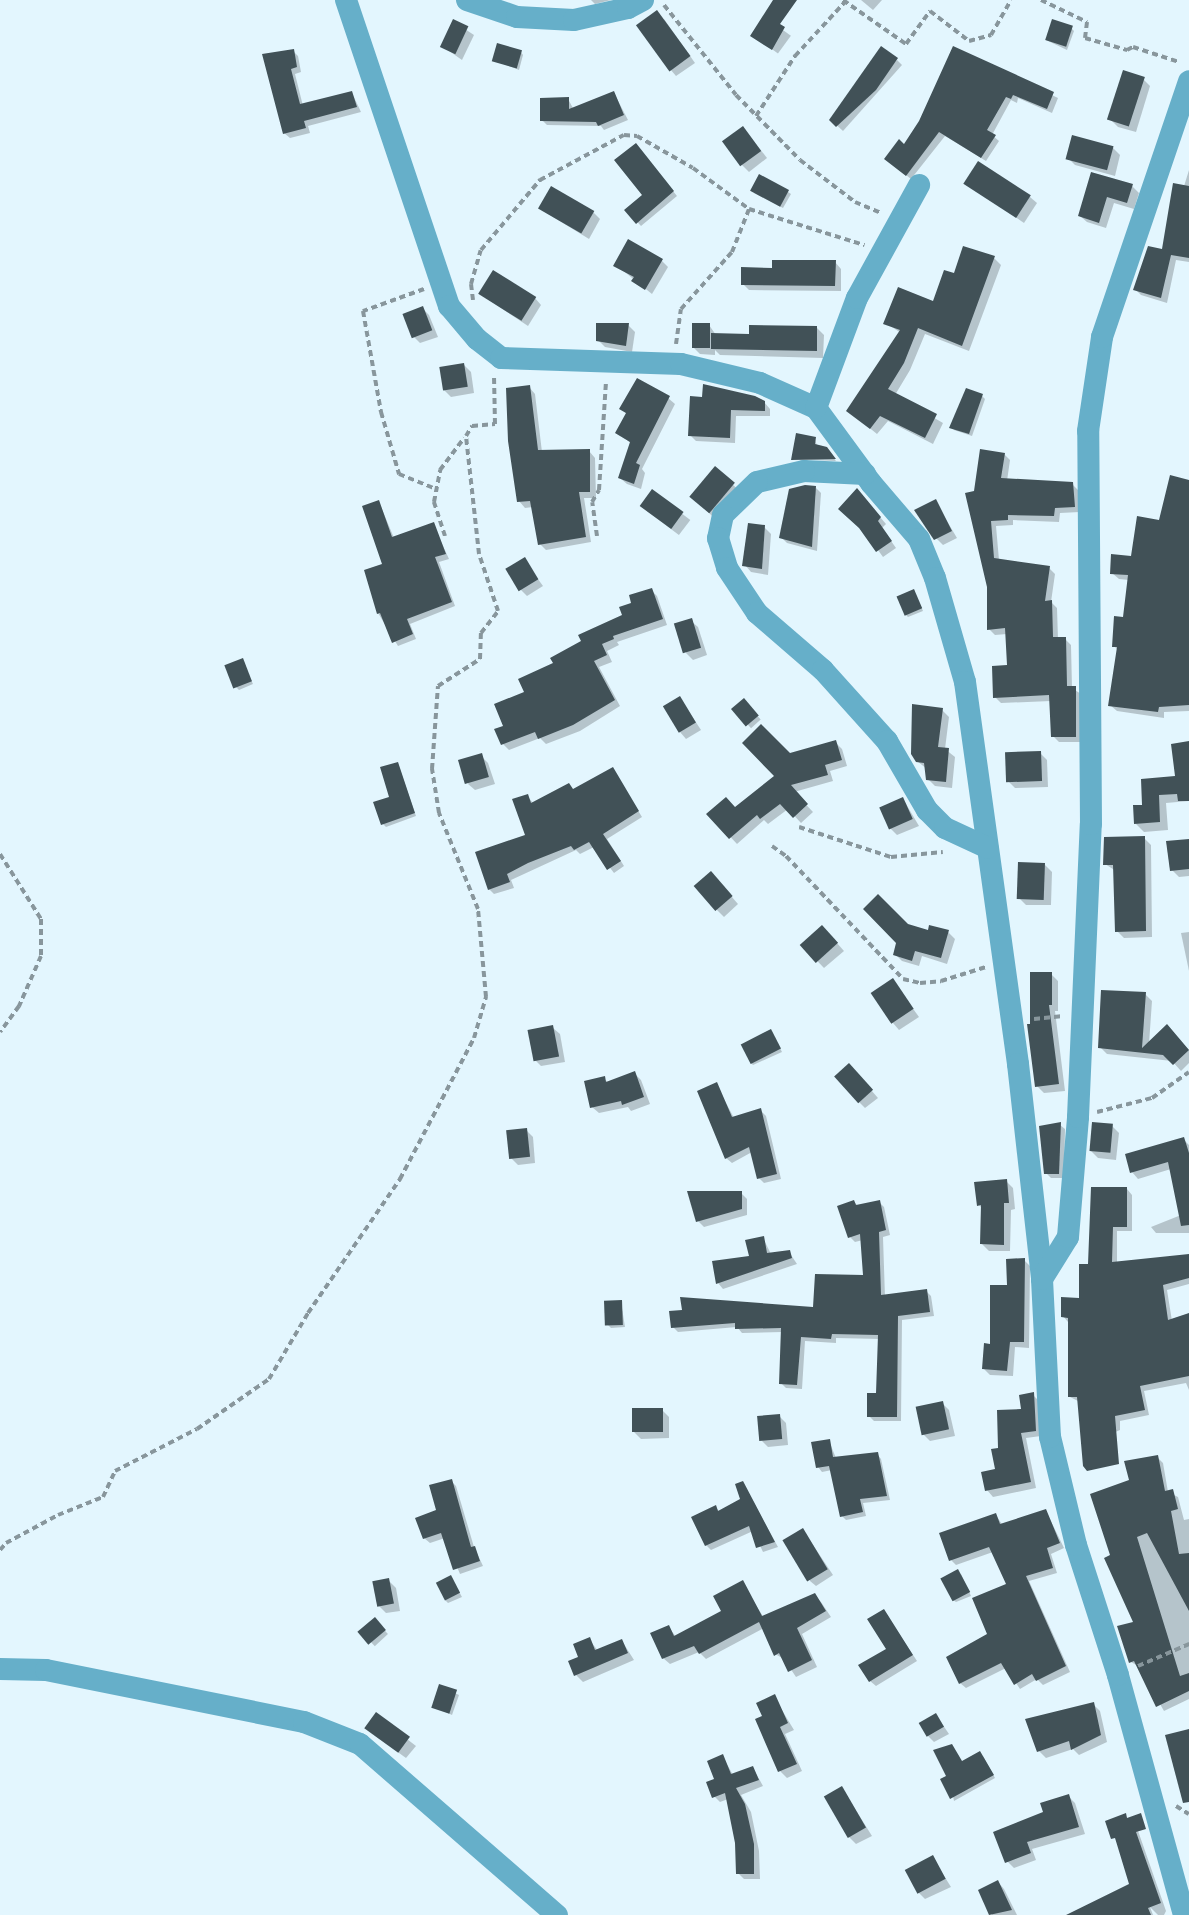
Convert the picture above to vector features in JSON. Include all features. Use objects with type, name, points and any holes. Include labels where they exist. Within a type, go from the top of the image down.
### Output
[{"type":"street","points":[[346,0],[449,306],[477,339],[501,358],[673,364],[760,383],[816,408],[919,539],[935,578],[965,682],[1012,1021],[1042,1279],[1050,1437],[1076,1545],[1118,1675],[1184,1915]]},
{"type":"street","points":[[467,0],[517,17],[574,20],[628,8],[643,0]]},
{"type":"street","points":[[1042,1279],[1068,1237],[1078,1117],[1091,824],[1088,431],[1102,337],[1189,81]]},
{"type":"street","points":[[816,408],[857,298],[919,185]]},
{"type":"street","points":[[865,474],[804,471],[757,482],[723,515],[718,538],[727,568],[757,613],[823,670],[887,741],[927,810],[945,828],[988,848]]},
{"type":"street","points":[[0,1669],[46,1670],[289,1719],[360,1744],[557,1915]]},
{"type":"path","points":[[661,0],[687,38],[756,117],[800,160],[855,202],[899,220]]},
{"type":"path","points":[[756,117],[795,56],[844,1],[906,44],[930,11],[969,41],[991,35],[1011,0]]},
{"type":"path","points":[[1041,0],[1087,22],[1085,38],[1127,50],[1133,47],[1189,65]]},
{"type":"path","points":[[477,339],[471,284],[481,250],[540,180],[624,135],[637,136],[693,168],[749,209],[882,251]]},
{"type":"path","points":[[673,364],[681,309],[732,252],[749,209]]},
{"type":"path","points":[[436,489],[399,474],[381,412],[363,311],[441,283]]},
{"type":"path","points":[[445,536],[434,502],[440,470],[472,426],[495,424],[494,366],[501,358]]},
{"type":"path","points":[[597,536],[592,502],[599,490],[608,360]]},
{"type":"path","points":[[0,1550],[6,1543],[58,1515],[103,1497],[115,1471],[197,1429],[269,1379],[308,1313],[400,1179],[474,1038],[486,997],[478,909],[439,813],[432,769],[438,686],[480,659],[481,633],[498,611],[479,554],[466,436]]},
{"type":"path","points":[[799,827],[891,857],[947,852]]},
{"type":"path","points":[[772,846],[786,856],[903,979],[920,983],[941,981],[1003,961]]},
{"type":"path","points":[[0,854],[41,919],[41,956],[19,1006],[0,1032]]},
{"type":"path","points":[[1012,1021],[1082,1016]]},
{"type":"path","points":[[1078,1117],[1152,1098],[1189,1072]]},
{"type":"path","points":[[1118,1675],[1189,1644]]},
{"type":"building","points":[[773,0],[797,0],[780,24],[785,27],[772,50],[750,36]]},
{"type":"building","points":[[657,10],[691,56],[669,71],[636,25]]},
{"type":"building","points":[[453,19],[468,26],[455,54],[440,47]]},
{"type":"building","points":[[1052,19],[1073,26],[1066,47],[1045,40]]},
{"type":"building","points":[[497,43],[522,50],[517,68],[492,61]]},
{"type":"building","points":[[881,46],[898,58],[876,90],[836,127],[829,120]]},
{"type":"building","points":[[953,46],[1054,92],[1047,109],[1013,95],[1011,99],[1006,97],[987,130],[996,135],[981,158],[939,132],[906,176],[884,159],[899,139],[904,144],[919,121]]},
{"type":"building","points":[[294,49],[297,67],[291,69],[300,104],[352,91],[357,107],[304,121],[306,128],[283,134],[262,54]]},
{"type":"building","points":[[1123,70],[1145,77],[1129,127],[1107,119]]},
{"type":"building","points":[[614,91],[624,115],[598,126],[596,122],[540,121],[540,98],[569,97],[569,109]]},
{"type":"building","points":[[743,126],[761,151],[740,166],[722,141]]},
{"type":"building","points":[[1072,135],[1114,146],[1107,170],[1066,159]]},
{"type":"building","points":[[636,143],[674,191],[636,224],[624,210],[642,195],[614,160]]},
{"type":"building","points":[[978,161],[1031,195],[1016,218],[963,184]]},
{"type":"building","points":[[1091,172],[1133,184],[1127,203],[1107,197],[1099,223],[1078,216]]},
{"type":"building","points":[[759,174],[789,190],[780,207],[750,191]]},
{"type":"building","points":[[1173,183],[1189,186],[1189,258],[1171,255],[1161,298],[1133,290],[1148,246],[1162,249]]},
{"type":"building","points":[[551,186],[594,211],[581,234],[538,209]]},
{"type":"building","points":[[628,239],[663,259],[645,290],[631,281],[634,277],[613,266]]},
{"type":"building","points":[[963,246],[995,256],[962,346],[918,328],[904,363],[888,389],[937,414],[925,438],[880,416],[870,429],[846,411],[900,330],[883,324],[898,287],[933,301],[944,270],[954,273]]},
{"type":"building","points":[[772,260],[836,260],[835,286],[741,285],[741,267],[772,268]]},
{"type":"building","points":[[493,270],[536,297],[521,321],[478,294]]},
{"type":"building","points":[[423,306],[432,330],[412,338],[402,314]]},
{"type":"building","points":[[596,323],[629,323],[626,346],[596,341]]},
{"type":"building","points":[[692,323],[710,323],[710,348],[692,348]]},
{"type":"building","points":[[749,325],[817,326],[817,351],[711,349],[711,333],[749,334]]},
{"type":"building","points":[[464,363],[468,387],[443,391],[439,367]]},
{"type":"building","points":[[637,378],[670,396],[636,463],[640,465],[634,484],[618,478],[630,442],[615,433],[626,413],[619,409]]},
{"type":"building","points":[[703,384],[755,396],[765,401],[765,411],[731,410],[730,438],[688,436],[690,396],[702,397]]},
{"type":"building","points":[[530,385],[538,450],[590,449],[590,492],[579,492],[586,537],[538,545],[530,501],[517,502],[508,441],[506,388]]},
{"type":"building","points":[[966,388],[983,394],[969,434],[949,428]]},
{"type":"building","points":[[796,433],[816,437],[815,444],[827,447],[836,459],[791,460]]},
{"type":"building","points":[[980,449],[1005,453],[1001,478],[1073,482],[1075,507],[1055,508],[1054,516],[1008,515],[1008,520],[991,521],[994,558],[1050,566],[1045,601],[1052,600],[1053,637],[1066,637],[1067,686],[1076,686],[1076,737],[1051,737],[1049,695],[993,698],[992,666],[1007,665],[1005,628],[987,630],[987,587],[965,493],[974,491]]},
{"type":"building","points":[[715,466],[735,483],[709,513],[689,497]]},
{"type":"building","points":[[1170,475],[1189,480],[1189,705],[1159,707],[1158,712],[1108,706],[1117,647],[1112,647],[1114,616],[1123,617],[1128,575],[1110,574],[1111,554],[1131,556],[1137,516],[1159,520]]},
{"type":"building","points":[[816,486],[812,547],[779,538],[789,489]]},
{"type":"building","points":[[857,488],[881,517],[878,521],[892,541],[876,552],[859,528],[838,509]]},
{"type":"building","points":[[652,489],[684,512],[671,529],[640,506]]},
{"type":"building","points":[[936,499],[952,531],[934,540],[914,510]]},
{"type":"building","points":[[379,500],[392,537],[434,522],[446,554],[435,557],[452,602],[407,619],[413,634],[392,643],[380,613],[377,614],[364,570],[382,564],[362,506]]},
{"type":"building","points":[[748,523],[765,525],[762,569],[742,566]]},
{"type":"building","points":[[525,557],[538,579],[519,591],[505,569]]},
{"type":"building","points":[[652,588],[663,619],[613,636],[614,639],[602,644],[607,655],[594,661],[615,700],[573,725],[538,739],[535,732],[501,745],[494,729],[503,726],[494,704],[524,692],[518,679],[553,663],[550,658],[581,641],[578,635],[622,615],[619,607],[631,603],[629,595]]},
{"type":"building","points":[[914,589],[922,608],[905,616],[897,596]]},
{"type":"building","points":[[692,618],[701,648],[683,653],[674,624]]},
{"type":"building","points":[[243,658],[252,681],[233,689],[224,665]]},
{"type":"building","points":[[680,696],[696,723],[679,733],[663,706]]},
{"type":"building","points":[[744,698],[759,716],[746,727],[731,709]]},
{"type":"building","points":[[912,704],[943,708],[938,747],[949,748],[946,782],[926,780],[924,763],[916,762],[911,754]]},
{"type":"building","points":[[761,724],[790,753],[836,740],[842,760],[825,765],[828,775],[791,785],[808,804],[793,818],[780,804],[760,819],[757,815],[729,839],[706,814],[726,797],[735,807],[774,776],[742,743]]},
{"type":"building","points":[[1189,741],[1189,801],[1178,801],[1177,794],[1159,795],[1160,822],[1134,824],[1133,805],[1142,805],[1141,779],[1175,776],[1171,744]]},
{"type":"building","points":[[1041,751],[1042,781],[1006,782],[1005,752]]},
{"type":"building","points":[[482,753],[489,777],[465,784],[458,760]]},
{"type":"building","points":[[398,762],[415,813],[381,825],[373,802],[389,797],[380,767]]},
{"type":"building","points":[[613,767],[639,811],[603,834],[621,861],[607,870],[589,842],[574,850],[571,846],[528,863],[507,874],[510,882],[488,890],[475,852],[525,835],[512,799],[528,794],[531,803],[569,783],[573,789]]},
{"type":"building","points":[[903,797],[913,819],[889,830],[879,808]]},
{"type":"building","points":[[1145,836],[1146,931],[1115,932],[1113,865],[1103,865],[1104,837]]},
{"type":"building","points":[[1189,839],[1189,869],[1170,871],[1166,841]]},
{"type":"building","points":[[1018,862],[1045,863],[1044,900],[1017,899]]},
{"type":"building","points":[[711,871],[733,896],[715,911],[694,886]]},
{"type":"building","points":[[878,894],[908,924],[928,930],[929,925],[949,930],[941,958],[915,951],[912,961],[893,955],[896,943],[863,909]]},
{"type":"building","points":[[822,925],[838,943],[816,963],[800,945]]},
{"type":"building","points":[[1030,972],[1052,972],[1052,1005],[1049,1005],[1059,1084],[1035,1087],[1027,1024],[1030,1024]]},
{"type":"building","points":[[893,978],[914,1009],[891,1024],[871,993]]},
{"type":"building","points":[[1101,990],[1146,992],[1142,1048],[1167,1024],[1189,1050],[1173,1065],[1163,1055],[1098,1048]]},
{"type":"building","points":[[553,1025],[559,1056],[534,1061],[527,1030]]},
{"type":"building","points":[[771,1029],[781,1049],[751,1064],[741,1044]]},
{"type":"building","points":[[849,1063],[873,1090],[858,1103],[834,1076]]},
{"type":"building","points":[[635,1071],[644,1097],[622,1105],[621,1101],[590,1108],[584,1081],[605,1076],[606,1082]]},
{"type":"building","points":[[717,1082],[732,1117],[761,1108],[777,1174],[757,1179],[749,1147],[725,1159],[697,1091]]},
{"type":"building","points":[[1061,1122],[1059,1174],[1044,1174],[1039,1126]]},
{"type":"building","points":[[1092,1122],[1113,1124],[1110,1153],[1089,1151]]},
{"type":"building","points":[[527,1128],[530,1157],[509,1159],[506,1130]]},
{"type":"building","points":[[1184,1137],[1189,1153],[1189,1225],[1181,1226],[1168,1162],[1130,1173],[1125,1154]]},
{"type":"building","points":[[1007,1179],[1009,1203],[1004,1203],[1004,1245],[980,1244],[981,1205],[977,1206],[974,1182]]},
{"type":"building","points":[[1091,1187],[1127,1187],[1127,1227],[1113,1227],[1112,1262],[1189,1254],[1189,1278],[1163,1285],[1168,1320],[1189,1313],[1189,1376],[1140,1386],[1145,1410],[1115,1416],[1119,1464],[1087,1471],[1083,1466],[1077,1397],[1068,1397],[1068,1318],[1061,1317],[1061,1297],[1079,1298],[1079,1264],[1088,1264]]},
{"type":"building","points":[[687,1191],[742,1191],[742,1209],[696,1222]]},
{"type":"building","points":[[854,1200],[856,1205],[880,1200],[886,1230],[879,1232],[881,1295],[927,1289],[930,1312],[898,1316],[897,1417],[867,1417],[867,1393],[876,1393],[878,1335],[832,1334],[831,1339],[801,1337],[797,1385],[779,1384],[781,1328],[735,1329],[735,1323],[671,1328],[669,1311],[682,1310],[680,1297],[813,1307],[815,1274],[863,1275],[860,1234],[848,1238],[837,1206]]},
{"type":"building","points":[[764,1236],[767,1253],[790,1250],[792,1258],[716,1284],[712,1261],[749,1256],[745,1240]]},
{"type":"building","points":[[1025,1258],[1024,1342],[1010,1342],[1007,1371],[982,1369],[984,1343],[990,1344],[990,1285],[1007,1285],[1006,1259]]},
{"type":"building","points":[[622,1300],[623,1325],[605,1326],[604,1301]]},
{"type":"building","points":[[1034,1392],[1036,1431],[1021,1433],[1031,1482],[985,1491],[981,1472],[995,1469],[991,1449],[998,1448],[997,1410],[1021,1409],[1019,1395]]},
{"type":"building","points":[[943,1401],[949,1429],[922,1435],[916,1407]]},
{"type":"building","points":[[632,1408],[663,1408],[663,1432],[632,1432]]},
{"type":"building","points":[[780,1414],[782,1439],[759,1441],[757,1416]]},
{"type":"building","points":[[830,1439],[833,1457],[878,1452],[887,1496],[860,1499],[863,1512],[840,1517],[829,1466],[816,1468],[811,1442]]},
{"type":"building","points":[[1158,1455],[1165,1491],[1173,1489],[1178,1509],[1171,1511],[1179,1554],[1189,1553],[1189,1611],[1147,1533],[1137,1537],[1180,1676],[1189,1673],[1189,1691],[1156,1707],[1134,1661],[1129,1663],[1117,1626],[1133,1622],[1104,1558],[1110,1555],[1090,1494],[1129,1480],[1124,1461]]},
{"type":"building","points":[[452,1479],[471,1547],[475,1546],[480,1561],[453,1570],[441,1533],[423,1539],[415,1518],[436,1510],[429,1485]]},
{"type":"building","points":[[743,1481],[775,1542],[756,1548],[749,1526],[705,1546],[691,1517],[716,1505],[718,1511],[740,1499],[735,1484]]},
{"type":"building","points":[[1046,1509],[1060,1543],[1047,1548],[1053,1568],[1026,1576],[1066,1666],[1036,1681],[1032,1674],[1014,1685],[1001,1663],[959,1684],[946,1657],[987,1634],[972,1598],[1006,1584],[989,1547],[949,1561],[939,1533],[996,1513],[1000,1524]]},
{"type":"building","points":[[803,1528],[828,1569],[807,1582],[782,1540]]},
{"type":"building","points":[[958,1569],[970,1592],[953,1601],[940,1578]]},
{"type":"building","points":[[451,1575],[460,1593],[445,1601],[436,1583]]},
{"type":"building","points":[[389,1578],[394,1604],[377,1607],[372,1581]]},
{"type":"building","points":[[743,1580],[762,1616],[815,1593],[826,1611],[797,1628],[812,1660],[788,1672],[779,1653],[774,1656],[759,1622],[699,1654],[694,1646],[662,1659],[650,1633],[669,1625],[674,1636],[721,1611],[713,1596]]},
{"type":"building","points":[[884,1609],[913,1655],[869,1682],[858,1665],[886,1649],[867,1619]]},
{"type":"building","points":[[375,1617],[386,1630],[368,1645],[357,1632]]},
{"type":"building","points":[[590,1637],[595,1650],[622,1639],[628,1653],[574,1676],[568,1661],[578,1657],[573,1644]]},
{"type":"building","points":[[439,1684],[457,1690],[449,1714],[431,1708]]},
{"type":"building","points":[[775,1694],[788,1723],[780,1727],[797,1764],[778,1772],[755,1719],[762,1716],[756,1703]]},
{"type":"building","points":[[1094,1702],[1101,1735],[1071,1750],[1069,1741],[1037,1752],[1025,1719]]},
{"type":"building","points":[[376,1712],[410,1737],[398,1753],[364,1728]]},
{"type":"building","points":[[936,1713],[944,1727],[927,1737],[919,1723]]},
{"type":"building","points":[[1189,1729],[1189,1802],[1183,1803],[1165,1735]]},
{"type":"building","points":[[952,1744],[962,1761],[980,1751],[994,1775],[950,1799],[940,1779],[946,1776],[933,1750]]},
{"type":"building","points":[[723,1754],[731,1774],[753,1766],[759,1780],[736,1788],[745,1804],[754,1844],[754,1874],[736,1874],[735,1843],[725,1793],[712,1798],[706,1782],[714,1779],[707,1761]]},
{"type":"building","points":[[842,1786],[866,1828],[848,1838],[824,1796]]},
{"type":"building","points":[[1069,1794],[1079,1827],[1027,1842],[1031,1853],[1005,1863],[993,1832],[1043,1812],[1040,1803]]},
{"type":"building","points":[[1126,1813],[1127,1818],[1141,1813],[1146,1829],[1136,1832],[1161,1903],[1148,1908],[1151,1915],[1066,1915],[1129,1884],[1115,1838],[1111,1839],[1105,1821]]},
{"type":"building","points":[[933,1855],[946,1879],[917,1894],[905,1870]]},
{"type":"building","points":[[998,1880],[1012,1910],[989,1915],[978,1890]]}]
